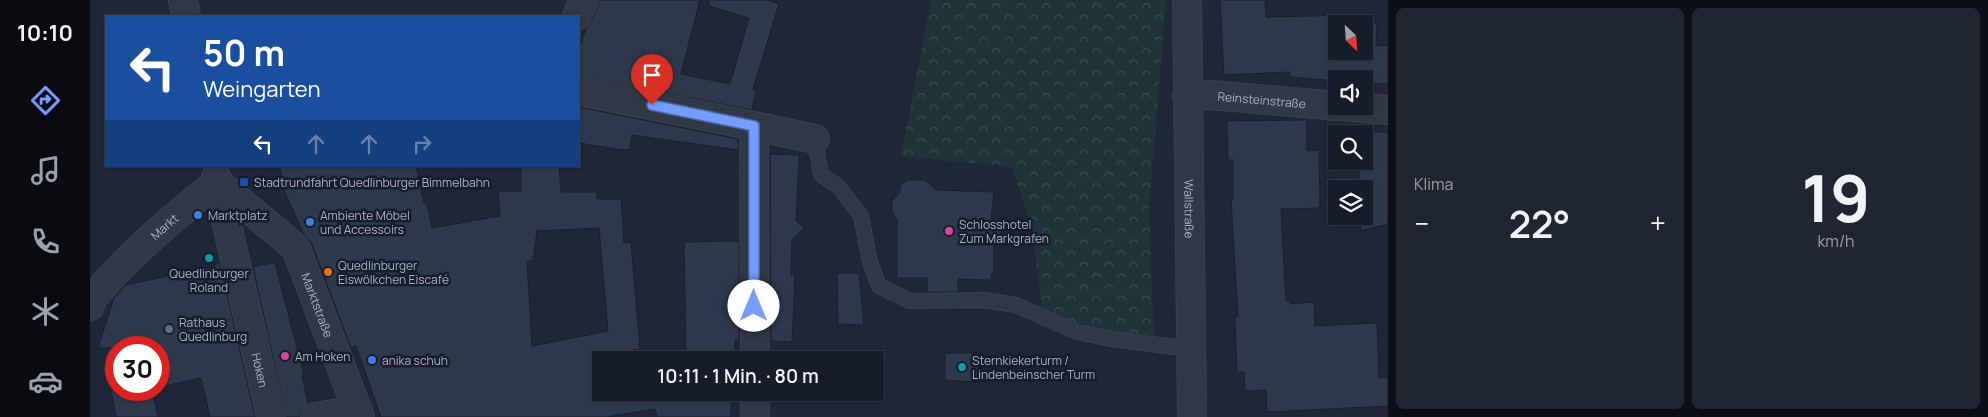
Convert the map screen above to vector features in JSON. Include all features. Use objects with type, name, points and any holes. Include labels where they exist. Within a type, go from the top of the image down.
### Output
[{"type":"street","points":[[183,0],[186,15]]},
{"type":"street","points":[[577,15],[584,0]]},
{"type":"street","name":"Wallstraße","points":[[1187,0],[1192,417]]},
{"type":"street","points":[[580,91],[815,139]]},
{"type":"street","name":"Reinsteinstraße","points":[[1188,96],[1212,95],[1328,105]]},
{"type":"street","points":[[1373,109],[1388,110]]},
{"type":"street","points":[[754,126],[755,351]]},
{"type":"street","name":"Marktstraße","points":[[215,174],[296,248],[359,413]]},
{"type":"street","name":"Hoken","points":[[215,174],[271,417]]},
{"type":"street","name":"Markt","points":[[90,306],[91,300],[114,272],[215,174]]},
{"type":"street","points":[[755,401],[755,417]]},
{"type":"street","points":[[315,417],[359,413]]},
{"type":"lane","points":[[815,139],[821,175],[838,186],[861,216],[870,262],[880,286],[910,301],[983,300],[1016,304],[1077,332],[1111,339],[1191,349]]},
{"type":"green space","points":[[931,0],[1166,0],[1149,208],[1154,336],[1075,326],[1042,311],[1032,227],[1012,167],[901,156]]},
{"type":"building","points":[[599,0],[700,0],[681,74],[730,84],[749,18],[709,6],[709,0],[767,0],[779,4],[753,89],[756,90],[752,110],[580,76],[580,45]]},
{"type":"building","points":[[1220,0],[1265,0],[1266,17],[1328,16],[1328,60],[1373,60],[1373,23],[1377,23],[1376,45],[1388,46],[1388,84],[1373,83],[1373,70],[1328,70],[1328,80],[1290,77],[1290,72],[1224,75]]},
{"type":"building","points":[[580,107],[738,139],[738,150],[632,135],[630,149],[623,150],[580,143]]},
{"type":"building","points":[[1307,120],[1307,151],[1319,150],[1320,208],[1281,209],[1286,301],[1290,301],[1290,304],[1314,302],[1315,326],[1377,323],[1379,378],[1388,377],[1388,406],[1267,412],[1266,390],[1245,391],[1244,372],[1237,372],[1235,317],[1238,317],[1231,199],[1233,199],[1233,160],[1228,160],[1227,121]]},
{"type":"building","points":[[1373,131],[1388,133],[1388,224],[1361,231],[1361,225],[1373,225],[1373,180],[1359,180],[1359,170],[1373,170]]},
{"type":"building","points":[[770,154],[799,155],[796,221],[804,228],[792,240],[791,275],[795,275],[792,342],[771,341]]},
{"type":"building","points":[[280,167],[416,167],[432,228],[500,216],[498,191],[521,191],[521,167],[559,167],[561,192],[597,192],[597,199],[621,199],[624,243],[631,242],[640,349],[629,351],[592,351],[592,401],[731,401],[731,417],[657,417],[655,409],[607,417],[381,417],[356,346],[351,348],[311,242],[303,233],[284,190]],"holes":[[[599,228],[608,331],[532,346],[527,262],[533,260],[537,231]]]},
{"type":"building","name":"Schlosshotel Zum Markgrafen","points":[[907,180],[925,180],[936,190],[994,192],[991,219],[1001,219],[1001,242],[994,242],[994,274],[991,274],[991,280],[958,279],[958,292],[927,292],[927,278],[897,278],[897,219],[892,212],[892,201],[900,192],[900,186]]},
{"type":"building","points":[[739,241],[739,340],[735,340],[735,351],[686,351],[684,242]]},
{"type":"building","name":"Rathaus Quedlinburg","points":[[218,262],[220,263],[255,417],[210,417],[201,378],[170,385],[170,336],[105,336],[105,348],[98,348],[114,298],[126,285],[215,266]]},
{"type":"building","points":[[275,263],[304,375],[302,375],[308,404],[301,411],[300,417],[286,417],[253,267]]},
{"type":"building","points":[[837,273],[859,273],[864,325],[838,324]]},
{"type":"building","name":"Sternkiekerturm / Lindenbeinscher Turm","points":[[945,353],[980,353],[978,382],[945,380]]},
{"type":"building","points":[[113,401],[154,401],[158,417],[116,417]]},
{"type":"place","name":"Stadtrundfahrt Quedlinburger Bimmelbahn","points":[[244,182]]},
{"type":"place","name":"Marktplatz","points":[[198,215]]},
{"type":"place","name":"Ambiente Möbel und Accessoirs","points":[[310,222]]},
{"type":"place","name":"Schlosshotel Zum Markgrafen","points":[[949,231]]},
{"type":"place","name":"Quedlinburger Roland","points":[[209,258]]},
{"type":"place","name":"Quedlinburger Eiswölkchen Eiscafé","points":[[328,272]]},
{"type":"place","name":"Rathaus Quedlinburg","points":[[169,329]]},
{"type":"place","name":"Am Hoken","points":[[285,356]]},
{"type":"place","name":"anika schuh","points":[[372,360]]},
{"type":"place","name":"Sternkiekerturm / Lindenbeinscher Turm","points":[[962,367]]},
{"type":"route","points":[[652,105],[754,126],[754,306]]}]
